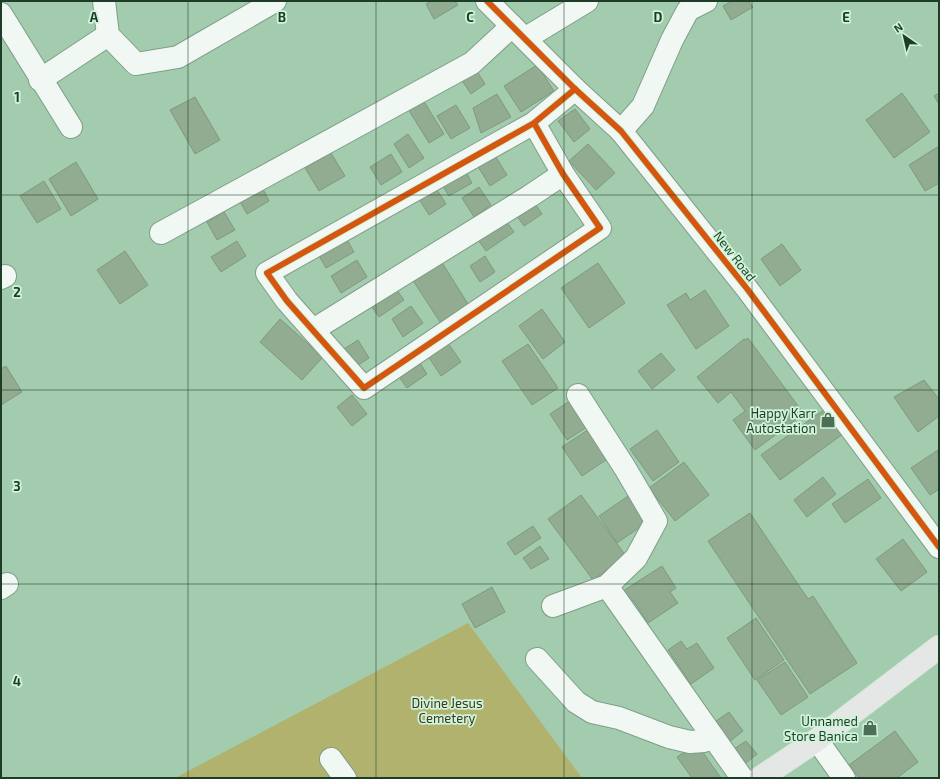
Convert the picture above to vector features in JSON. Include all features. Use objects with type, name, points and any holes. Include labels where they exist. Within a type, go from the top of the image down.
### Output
[{"type":"main road","points":[[760,778],[817,740],[939,647]]},
{"type":"street","points":[[104,1],[108,35],[136,64],[178,57],[275,1]]},
{"type":"street","name":"New Road","points":[[487,1],[575,89],[622,131],[748,290],[939,547]]},
{"type":"street","points":[[161,233],[472,63],[519,32],[587,1]]},
{"type":"street","points":[[622,131],[643,106],[672,40],[688,10],[706,1]]},
{"type":"street","points":[[1,14],[40,80],[71,128]]},
{"type":"street","points":[[40,80],[108,35]]},
{"type":"street","points":[[534,123],[563,174],[600,228],[364,388],[287,301],[267,273],[534,123],[575,89]]},
{"type":"street","points":[[312,330],[530,196],[563,174]]},
{"type":"street","points":[[553,606],[607,586],[636,558],[656,521],[626,468],[578,395]]},
{"type":"street","points":[[607,586],[742,778]]},
{"type":"street","points":[[537,659],[576,702],[592,712],[619,718],[669,737],[690,742],[704,741],[714,738]]},
{"type":"street","points":[[817,740],[844,778]]},
{"type":"street","points":[[331,759],[345,778]]},
{"type":"green space","name":"Divine Jesus Cemetery","points":[[468,623],[582,778],[175,778]]},
{"type":"building","points":[[432,1],[455,1],[458,5],[434,19],[426,4]]},
{"type":"building","points":[[732,1],[748,1],[753,7],[731,20],[723,6]]},
{"type":"building","points":[[537,65],[554,91],[521,112],[504,86]]},
{"type":"building","points":[[476,70],[485,84],[471,94],[461,79]]},
{"type":"building","points":[[902,93],[930,132],[894,158],[866,120]]},
{"type":"building","points":[[939,93],[939,104],[934,96]]},
{"type":"building","points":[[497,94],[511,117],[481,133],[473,108]]},
{"type":"building","points":[[195,97],[220,140],[195,154],[170,110]]},
{"type":"building","points":[[423,100],[444,134],[429,143],[408,109]]},
{"type":"building","points":[[456,105],[470,128],[451,139],[437,116]]},
{"type":"building","points":[[575,109],[590,129],[574,142],[558,121]]},
{"type":"building","points":[[408,134],[424,158],[409,168],[394,144]]},
{"type":"building","points":[[588,144],[615,173],[596,190],[569,161]]},
{"type":"building","points":[[939,146],[939,183],[925,191],[909,165]]},
{"type":"building","points":[[331,153],[345,176],[319,191],[305,168]]},
{"type":"building","points":[[391,154],[402,172],[381,185],[370,167]]},
{"type":"building","points":[[494,154],[507,175],[490,186],[477,165]]},
{"type":"building","points":[[76,162],[98,199],[71,216],[49,179]]},
{"type":"building","points":[[465,170],[472,183],[449,196],[441,183]]},
{"type":"building","points":[[44,181],[61,209],[37,223],[20,196]]},
{"type":"building","points":[[261,185],[269,201],[247,214],[238,198]]},
{"type":"building","points":[[434,185],[446,204],[429,215],[417,196]]},
{"type":"building","points":[[479,187],[491,205],[474,217],[462,198]]},
{"type":"building","points":[[532,199],[542,214],[524,226],[517,216]]},
{"type":"building","points":[[224,212],[235,230],[217,240],[207,222]]},
{"type":"building","points":[[506,221],[514,232],[486,251],[478,240]]},
{"type":"building","points":[[346,238],[354,252],[326,268],[318,254]]},
{"type":"building","points":[[237,241],[246,256],[221,272],[211,257]]},
{"type":"building","points":[[782,244],[801,270],[780,286],[761,259]]},
{"type":"building","points":[[125,251],[148,285],[120,304],[97,270]]},
{"type":"building","points":[[485,256],[495,272],[480,282],[470,266]]},
{"type":"building","points":[[357,260],[367,277],[341,293],[331,276]]},
{"type":"building","points":[[441,261],[468,304],[440,322],[412,279]]},
{"type":"building","points":[[598,263],[625,303],[589,328],[561,288]]},
{"type":"building","points":[[396,289],[404,300],[379,317],[371,306]]},
{"type":"building","points":[[705,290],[729,326],[696,349],[667,305],[686,293],[690,300]]},
{"type":"building","points":[[411,306],[423,323],[403,337],[392,319]]},
{"type":"building","points":[[542,309],[565,342],[543,359],[519,326]]},
{"type":"building","points":[[280,319],[323,357],[302,380],[260,342]]},
{"type":"building","points":[[748,338],[804,414],[755,450],[733,420],[745,411],[731,392],[718,403],[697,377],[744,339],[745,340]]},
{"type":"building","points":[[358,340],[369,358],[355,367],[344,349]]},
{"type":"building","points":[[448,343],[461,362],[441,376],[428,356]]},
{"type":"building","points":[[528,344],[558,388],[532,405],[502,361]]},
{"type":"building","points":[[661,353],[675,370],[652,389],[638,371]]},
{"type":"building","points":[[418,360],[427,374],[407,388],[397,374]]},
{"type":"building","points":[[6,366],[22,392],[1,405],[1,369]]},
{"type":"building","points":[[924,380],[939,399],[939,416],[918,432],[894,397]]},
{"type":"building","points":[[352,395],[367,414],[352,426],[337,407]]},
{"type":"building","points":[[576,397],[593,423],[567,440],[550,414]]},
{"type":"building","points":[[829,406],[847,431],[780,480],[761,455]]},
{"type":"building","points":[[592,427],[612,456],[582,476],[562,447]]},
{"type":"building","points":[[657,430],[679,462],[653,481],[630,449]]},
{"type":"building","points":[[938,450],[939,492],[938,490],[930,495],[911,468]]},
{"type":"building","points":[[684,462],[709,495],[675,521],[649,488]]},
{"type":"building","points":[[823,477],[836,494],[807,517],[794,500]]},
{"type":"building","points":[[868,479],[881,498],[845,523],[832,504]]},
{"type":"building","points":[[634,492],[652,519],[617,543],[599,516]]},
{"type":"building","points":[[581,495],[626,556],[593,580],[548,519]]},
{"type":"building","points":[[750,513],[808,599],[813,596],[857,663],[810,694],[708,541]]},
{"type":"building","points":[[533,526],[541,538],[515,555],[507,543]]},
{"type":"building","points":[[903,539],[927,572],[901,591],[876,559]]},
{"type":"building","points":[[540,546],[549,559],[531,569],[523,558]]},
{"type":"building","points":[[662,566],[676,588],[670,592],[678,603],[648,623],[633,600],[630,602],[623,591]]},
{"type":"building","points":[[492,587],[505,612],[475,628],[462,604]]},
{"type":"building","points":[[756,618],[784,660],[755,680],[727,638]]},
{"type":"building","points":[[681,641],[687,649],[697,643],[714,668],[691,684],[668,650]]},
{"type":"building","points":[[785,662],[808,697],[781,715],[757,680]]},
{"type":"building","points":[[729,712],[743,731],[728,743],[712,724]]},
{"type":"building","points":[[895,731],[918,762],[897,778],[859,778],[849,765]]},
{"type":"building","points":[[746,741],[757,754],[746,763],[734,749]]},
{"type":"building","points":[[697,744],[721,778],[692,778],[677,757]]},
{"type":"cycle path","points":[[487,1],[575,89],[621,131],[748,290],[939,547]]},
{"type":"cycle path","points":[[534,123],[563,174],[600,228],[364,388],[287,301],[267,273],[534,123],[575,89]]},
{"type":"place","name":"Happy Karr Autostation","points":[[828,420]]},
{"type":"place","name":"Unnamed Store Banica","points":[[870,728]]}]
